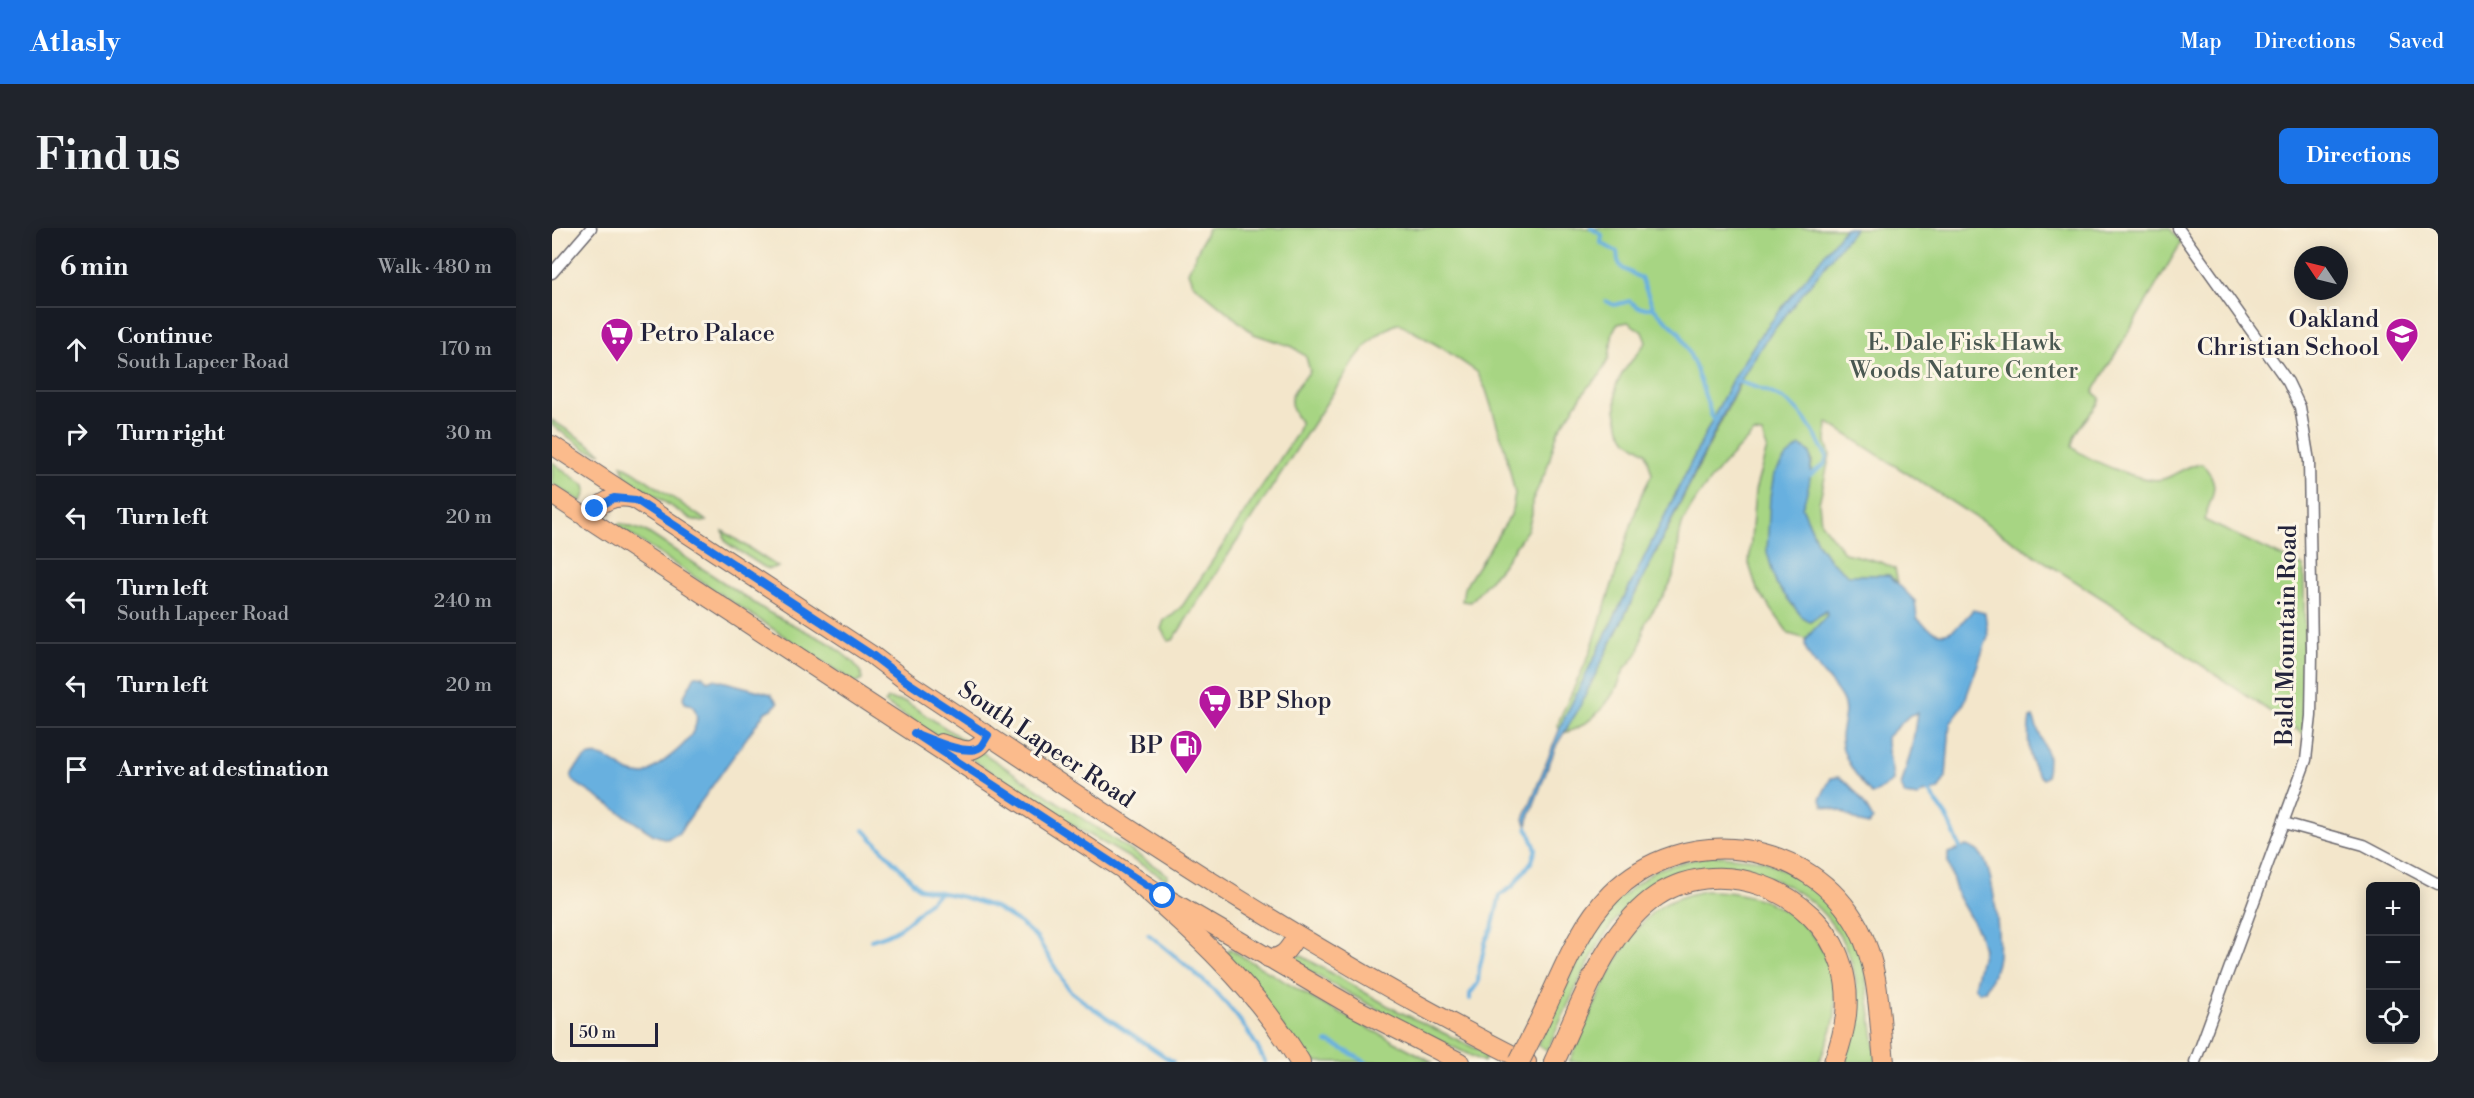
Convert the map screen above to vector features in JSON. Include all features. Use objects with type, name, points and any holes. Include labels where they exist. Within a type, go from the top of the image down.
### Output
[{"type":"highway","points":[[1519,1062],[1586,927],[1598,909],[1622,883],[1653,863],[1668,857],[1702,849],[1733,847],[1777,857],[1803,870],[1826,887],[1851,916],[1864,941],[1873,970],[1884,1062]]},
{"type":"highway","points":[[1127,873],[1232,970],[1273,1019],[1300,1062]]},
{"type":"highway","points":[[1554,1062],[1612,943],[1637,911],[1670,889],[1709,878],[1728,878],[1762,885],[1792,900],[1816,922],[1834,947],[1841,964],[1847,1000],[1844,1029],[1834,1062]]},
{"type":"main road","name":"South Lapeer Road","points":[[552,445],[872,655],[906,681],[1188,867],[1297,935],[1527,1062]]},
{"type":"main road","points":[[552,495],[1127,873],[1364,1013],[1460,1062]]},
{"type":"main road","points":[[587,519],[595,509],[614,498],[636,500]]},
{"type":"main road","points":[[914,733],[965,751],[981,747],[988,735]]},
{"type":"main road","points":[[1268,958],[1282,956],[1297,935]]},
{"type":"street","points":[[552,273],[591,228]]},
{"type":"street","name":"Bald Mountain Road","points":[[2178,228],[2288,382],[2300,407],[2310,461],[2311,716],[2306,760],[2195,1062]]},
{"type":"street","points":[[2284,823],[2364,845],[2438,884]]},
{"type":"green space","name":"E. Dale Fisk Hawk Woods Nature Center","points":[[1208,228],[2170,228],[2181,243],[2093,392],[2100,398],[2099,402],[2079,428],[2072,447],[2116,470],[2154,480],[2163,479],[2202,464],[2214,485],[2204,520],[2304,567],[2305,735],[2103,599],[1827,422],[1826,442],[1830,455],[1819,503],[1821,523],[1845,553],[1881,562],[1895,569],[1898,583],[1889,575],[1848,575],[1829,559],[1818,544],[1802,507],[1809,484],[1812,462],[1810,452],[1800,446],[1776,584],[1803,618],[1810,622],[1826,611],[1827,615],[1806,639],[1789,634],[1757,589],[1749,564],[1755,491],[1767,448],[1762,434],[1754,433],[1716,472],[1685,518],[1672,579],[1646,622],[1641,645],[1624,670],[1612,695],[1588,721],[1564,733],[1577,712],[1746,371],[1733,378],[1562,723],[1560,732],[1558,725],[1560,718],[1590,653],[1640,498],[1652,474],[1646,452],[1627,440],[1620,429],[1616,410],[1616,386],[1623,372],[1646,342],[1642,332],[1628,322],[1618,324],[1613,331],[1609,358],[1600,375],[1587,388],[1558,431],[1546,471],[1532,501],[1532,514],[1528,529],[1501,567],[1471,602],[1462,601],[1464,588],[1511,515],[1515,494],[1506,453],[1486,390],[1477,372],[1399,323],[1373,339],[1353,362],[1173,640],[1168,641],[1161,629],[1164,620],[1183,605],[1296,435],[1301,423],[1292,407],[1292,395],[1310,371],[1306,357],[1293,347],[1254,334],[1192,283],[1188,272]]},
{"type":"green space","points":[[552,420],[602,453],[587,450],[552,425]]},
{"type":"green space","points":[[552,462],[585,486],[586,491],[582,502],[552,484]]},
{"type":"green space","points":[[622,465],[707,521],[691,519],[630,480],[624,475]]},
{"type":"green space","points":[[619,523],[647,532],[768,612],[831,644],[854,663],[861,673],[862,680],[856,683],[852,681],[617,526]]},
{"type":"green space","points":[[723,531],[778,567],[769,569],[764,567],[728,544]]},
{"type":"green space","points":[[888,699],[906,702],[1168,875],[1166,879],[1071,824],[885,703]]},
{"type":"green space","points":[[1709,855],[1763,860],[1812,884],[1849,925],[1863,956],[1877,1062],[1844,1062],[1855,1027],[1858,1009],[1857,991],[1848,954],[1831,923],[1806,898],[1776,880],[1743,870],[1708,869],[1673,877],[1640,895],[1611,926],[1599,945],[1547,1050],[1537,1045],[1589,937],[1611,905],[1655,870]]},
{"type":"green space","points":[[1704,891],[1731,892],[1757,898],[1780,908],[1800,922],[1816,940],[1828,961],[1834,986],[1835,1015],[1829,1039],[1819,1062],[1569,1062],[1618,958],[1643,921],[1668,903]]},
{"type":"green space","points":[[1230,949],[1317,1001],[1433,1062],[1309,1062],[1226,954]]},
{"type":"green space","points":[[1300,955],[1390,1007],[1487,1054],[1484,1062],[1399,1021],[1296,964],[1294,962]]},
{"type":"water","points":[[1845,228],[1855,228],[1765,341],[1739,382],[1577,712],[1557,744],[1527,827],[1524,819],[1562,723],[1733,378],[1759,337]]},
{"type":"water","points":[[1800,446],[1810,452],[1811,459],[1810,480],[1802,507],[1818,544],[1829,559],[1848,575],[1889,575],[1915,601],[1917,618],[1934,631],[1947,633],[1953,630],[1973,610],[1985,613],[1988,636],[1963,706],[1950,724],[1946,777],[1938,790],[1922,793],[1918,797],[1905,795],[1901,786],[1912,747],[1917,713],[1910,715],[1887,737],[1893,781],[1872,795],[1844,754],[1841,738],[1845,710],[1843,701],[1835,687],[1810,657],[1805,644],[1808,636],[1827,615],[1826,611],[1810,622],[1803,618],[1776,584],[1767,552],[1770,497],[1774,474],[1786,457]]},
{"type":"water","points":[[695,676],[703,676],[707,681],[714,679],[771,694],[778,703],[765,712],[678,834],[667,839],[654,835],[573,781],[571,777],[582,761],[594,755],[606,758],[631,773],[644,775],[672,755],[690,736],[695,726],[696,716],[692,705],[685,703],[683,698]]},
{"type":"water","points":[[2033,717],[2048,756],[2047,776],[2043,779],[2034,767],[2029,751],[2029,725],[2030,718]]},
{"type":"water","points":[[1839,777],[1854,790],[1866,807],[1873,819],[1868,825],[1841,811],[1824,806],[1820,799],[1831,778]]},
{"type":"water","points":[[1966,846],[1981,854],[1988,868],[1997,921],[1996,965],[1985,990],[1978,992],[1974,987],[1983,949],[1978,931],[1958,897],[1948,863],[1948,853]]},
{"type":"waterway","points":[[1591,228],[1602,235],[1601,243],[1617,252],[1622,268],[1641,278],[1654,309],[1680,333],[1695,366],[1713,420]]},
{"type":"waterway","points":[[1606,301],[1614,305],[1630,301],[1639,308],[1653,308]]},
{"type":"waterway","points":[[1739,382],[1784,400],[1794,407],[1810,427],[1827,457],[1824,465],[1807,477]]},
{"type":"waterway","points":[[1927,789],[1947,817],[1961,850]]},
{"type":"waterway","points":[[1470,999],[1470,994],[1478,983],[1486,940],[1492,929],[1500,895],[1513,886],[1532,861],[1536,849],[1527,827]]},
{"type":"waterway","points":[[864,830],[919,888],[963,897],[994,907],[1020,923],[1037,938],[1069,990],[1173,1062]]},
{"type":"waterway","points":[[871,940],[902,927],[939,893]]},
{"type":"waterway","points":[[1148,934],[1199,976],[1229,1007],[1255,1042],[1265,1062]]},
{"type":"waterway","points":[[1327,1042],[1366,1062]]},
{"type":"place","name":"Petro Palace","points":[[617,363]]},
{"type":"place","name":"Oakland Christian School","points":[[2402,363]]},
{"type":"place","name":"BP Shop","points":[[1215,730]]},
{"type":"place","name":"BP","points":[[1186,775]]},
{"type":"route","points":[[595,509],[614,498],[624,497],[636,500],[872,655],[906,681],[988,735],[981,747],[965,751],[914,733],[1163,896]]}]
